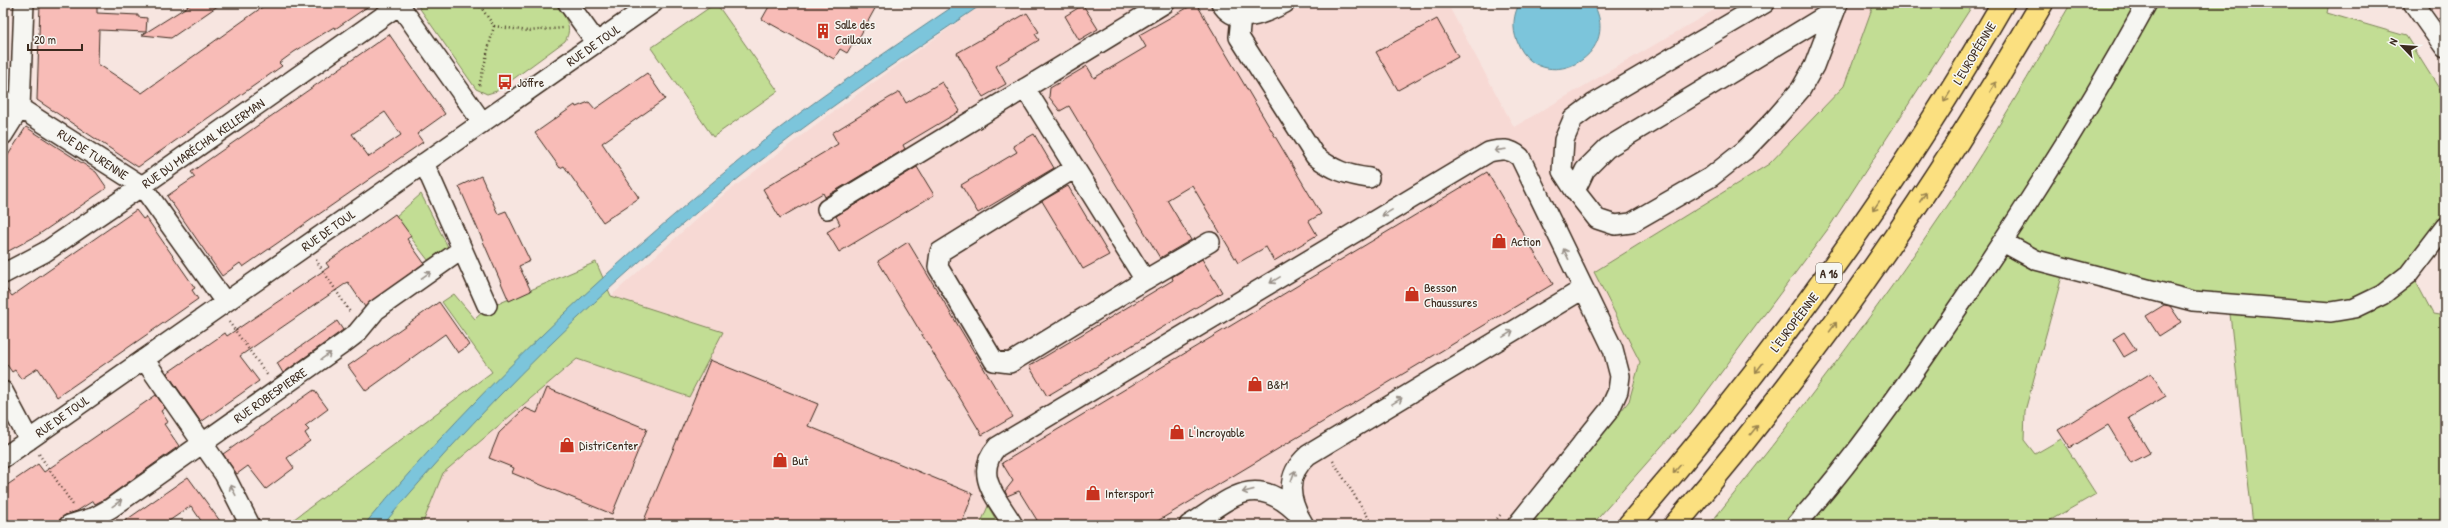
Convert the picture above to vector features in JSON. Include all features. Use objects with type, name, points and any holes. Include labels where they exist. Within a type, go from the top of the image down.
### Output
[{"type":"highway","name":"L'EUROPÉENNE","points":[[1629,525],[1750,379],[1850,244],[1949,94],[2003,3]]},
{"type":"highway","name":"A 16","points":[[1675,525],[1802,370],[1879,263],[1970,125],[2042,3]]},
{"type":"street","points":[[3,135],[20,108],[24,3]]},
{"type":"street","points":[[568,3],[596,42]]},
{"type":"street","name":"RUE DE TOUL","points":[[3,458],[424,163],[477,116],[596,42],[653,3]]},
{"type":"street","points":[[827,209],[1165,3]]},
{"type":"street","points":[[1221,3],[1224,8],[1241,17],[1263,15],[1285,3]]},
{"type":"street","points":[[1765,3],[1593,104],[1574,119],[1564,140],[1562,171],[1574,191],[1597,220],[1614,225],[1631,223],[1711,177],[1745,150],[1801,89],[1814,66],[1837,7]]},
{"type":"street","points":[[1800,524],[1901,392],[2003,242],[2086,109],[2147,3]]},
{"type":"street","points":[[2413,3],[2445,48]]},
{"type":"street","points":[[398,4],[477,116]]},
{"type":"street","name":"RUE DU MARÉCHAL KELLERMAN","points":[[3,274],[45,252],[142,186],[398,4]]},
{"type":"street","points":[[1574,191],[1585,170],[1607,148],[1837,7]]},
{"type":"street","points":[[1241,17],[1239,37],[1315,156],[1330,168],[1348,176],[1369,178]]},
{"type":"street","points":[[1025,88],[1146,280]]},
{"type":"street","name":"RUE DE TURENNE","points":[[3,100],[20,108],[142,186],[222,304]]},
{"type":"street","points":[[1013,525],[986,477],[988,459],[997,447],[1489,152],[1509,150],[1520,157],[1616,359],[1620,376],[1618,391],[1605,416],[1517,525]]},
{"type":"street","points":[[424,163],[461,250],[487,306]]},
{"type":"street","points":[[1075,168],[940,252],[938,266],[994,361],[1010,363],[1210,242]]},
{"type":"street","points":[[2003,242],[2036,260],[2193,301],[2331,312],[2355,308],[2382,295],[2409,274],[2445,227]]},
{"type":"street","name":"RUE ROBESPIERRE","points":[[76,523],[111,508],[202,442],[344,343],[376,310],[461,250]]},
{"type":"street","points":[[1299,518],[1290,488],[1294,472],[1302,460],[1324,445],[1583,289]]},
{"type":"street","points":[[144,359],[224,474],[250,525]]},
{"type":"street","points":[[3,391],[29,440]]},
{"type":"street","points":[[1189,525],[1248,490],[1269,493],[1299,518]]},
{"type":"path","points":[[477,116],[494,26],[478,3]]},
{"type":"path","points":[[494,26],[528,31],[584,26]]},
{"type":"path","points":[[306,245],[360,328]]},
{"type":"path","points":[[222,304],[278,389]]},
{"type":"path","points":[[29,440],[76,523]]},
{"type":"path","points":[[1324,445],[1373,525]]},
{"type":"shaded area","points":[[984,3],[1447,3],[1514,127],[1726,3],[1874,3],[1844,86],[1769,164],[1594,272],[1640,362],[1629,401],[1530,525],[422,525],[443,473],[641,305],[611,296],[721,197],[826,117]]},
{"type":"shaded area","points":[[2428,3],[2445,3],[2445,27]]},
{"type":"green space","points":[[416,3],[555,3],[567,21],[568,36],[565,41],[497,91],[487,94],[476,89]]},
{"type":"green space","points":[[716,3],[778,91],[713,137],[651,48]]},
{"type":"green space","points":[[1874,3],[1974,3],[1828,229],[1691,413],[1592,525],[1530,525],[1629,401],[1640,362],[1594,272],[1769,164],[1844,86]]},
{"type":"green space","points":[[2071,3],[2329,3],[2327,13],[2406,36],[2445,98],[2445,234],[2414,278],[2433,314],[2445,316],[2445,525],[2253,525],[2230,314],[2062,276],[2025,411],[2024,440],[2035,454],[2061,439],[2096,494],[2042,525],[1709,525],[1833,366],[1922,244],[1982,153]]},
{"type":"green space","points":[[421,194],[448,247],[428,260],[395,217]]},
{"type":"green space","points":[[596,262],[611,296],[723,332],[689,397],[577,359],[443,473],[422,525],[286,525],[492,372],[442,302],[454,294],[475,319],[486,309]]},
{"type":"green space","points":[[988,506],[999,525],[980,525]]},
{"type":"water","points":[[958,3],[984,3],[827,110],[724,190],[620,279],[520,374],[427,474],[383,525],[364,525],[458,420],[508,369],[558,319],[663,224],[772,134],[864,67]]},
{"type":"water","points":[[1520,3],[1593,3],[1600,23],[1598,40],[1589,54],[1575,64],[1559,69],[1542,67],[1528,58],[1517,41],[1514,32],[1514,22]]},
{"type":"building","points":[[40,3],[97,6],[97,13],[138,15],[138,17],[147,18],[146,32],[99,30],[98,64],[142,93],[268,3],[373,3],[335,29],[334,27],[294,52],[279,63],[282,66],[138,167],[37,100]]},
{"type":"building","points":[[193,3],[222,3],[171,38],[142,35]]},
{"type":"building","name":"Salle des Cailloux","points":[[771,3],[878,3],[855,45],[853,43],[847,53],[840,49],[834,59],[762,19]]},
{"type":"building","points":[[1196,3],[1321,214],[1309,221],[1317,235],[1274,261],[1266,247],[1238,263],[1192,185],[1167,200],[1191,240],[1160,258],[1069,106],[1060,111],[1049,97],[1050,88],[1087,66],[1094,78],[1146,47],[1139,35]]},
{"type":"building","points":[[1083,5],[1098,29],[1079,40],[1065,16]]},
{"type":"building","points":[[1027,13],[1039,32],[1035,34],[1039,40],[996,66],[1006,84],[983,97],[957,53]]},
{"type":"building","points":[[1437,19],[1458,57],[1398,90],[1376,52]]},
{"type":"building","points":[[389,34],[445,114],[417,134],[423,142],[243,267],[240,263],[222,276],[167,196],[195,177],[191,172]],"holes":[[[385,112],[401,135],[369,157],[352,134]]]},
{"type":"building","points":[[647,73],[665,99],[602,143],[639,198],[603,222],[564,166],[560,168],[535,133],[575,105],[576,107],[589,102],[595,109]]},
{"type":"building","points":[[942,82],[960,111],[903,145],[905,149],[825,197],[823,193],[780,218],[763,189],[838,144],[832,133],[889,98],[900,92],[906,103]]},
{"type":"building","points":[[26,127],[96,172],[107,188],[38,235],[3,254],[3,163]]},
{"type":"building","points":[[1034,134],[1054,168],[978,213],[961,185],[1017,152],[1013,146]]},
{"type":"building","points":[[917,167],[934,195],[839,252],[827,232],[840,224],[836,216]]},
{"type":"building","points":[[1487,172],[1553,284],[1151,525],[1040,525],[1019,491],[1007,496],[1005,491],[1013,481],[1002,463]]},
{"type":"building","points":[[481,176],[498,214],[506,211],[530,261],[519,266],[531,291],[509,301],[459,186]]},
{"type":"building","points":[[1068,186],[1109,255],[1083,269],[1042,201]]},
{"type":"building","points":[[136,210],[143,219],[146,217],[195,288],[192,290],[198,299],[57,397],[38,368],[21,379],[15,370],[12,372],[3,359],[3,285],[12,296]]},
{"type":"building","points":[[395,214],[411,236],[407,239],[424,263],[365,307],[348,282],[240,356],[259,381],[201,422],[167,373],[225,333],[227,336],[329,267],[326,263]]},
{"type":"building","points":[[908,242],[1013,417],[982,435],[878,261]]},
{"type":"building","points":[[1202,259],[1222,292],[1047,396],[1029,366],[1173,280],[1172,277]]},
{"type":"building","points":[[439,302],[469,345],[458,353],[445,334],[366,391],[348,366]]},
{"type":"building","points":[[2164,305],[2170,306],[2181,322],[2159,336],[2146,316]]},
{"type":"building","points":[[337,321],[343,330],[283,373],[277,363]]},
{"type":"building","points":[[2124,332],[2136,350],[2124,357],[2113,339]]},
{"type":"building","name":"But","points":[[710,360],[818,404],[808,426],[973,494],[961,525],[642,525]]},
{"type":"building","points":[[2151,373],[2166,396],[2129,418],[2150,453],[2131,463],[2108,425],[2070,448],[2058,430]]},
{"type":"building","name":"DistriCenter","points":[[547,388],[647,429],[612,514],[512,473],[514,468],[489,458],[499,433],[525,408],[537,413]]},
{"type":"building","points":[[314,390],[328,409],[305,426],[309,430],[305,433],[310,441],[287,458],[294,468],[266,489],[248,466],[237,474],[223,454]]},
{"type":"building","points":[[156,395],[165,408],[161,411],[168,422],[164,424],[179,446],[105,499],[95,504],[93,501],[77,511],[65,515],[56,525],[3,525],[3,488],[38,464],[44,472]]},
{"type":"building","points":[[188,477],[223,525],[204,525],[191,506],[163,525],[119,525]]},
{"type":"place","name":"Salle des Cailloux","points":[[823,31]]},
{"type":"place","name":"Joffre","points":[[505,82]]},
{"type":"place","name":"Action","points":[[1499,241]]},
{"type":"place","name":"Besson Chaussures","points":[[1412,294]]},
{"type":"place","name":"B&M","points":[[1255,384]]},
{"type":"place","name":"L'Incroyable","points":[[1177,432]]},
{"type":"place","name":"DistriCenter","points":[[567,445]]},
{"type":"place","name":"But","points":[[780,460]]},
{"type":"place","name":"Intersport","points":[[1093,493]]}]
